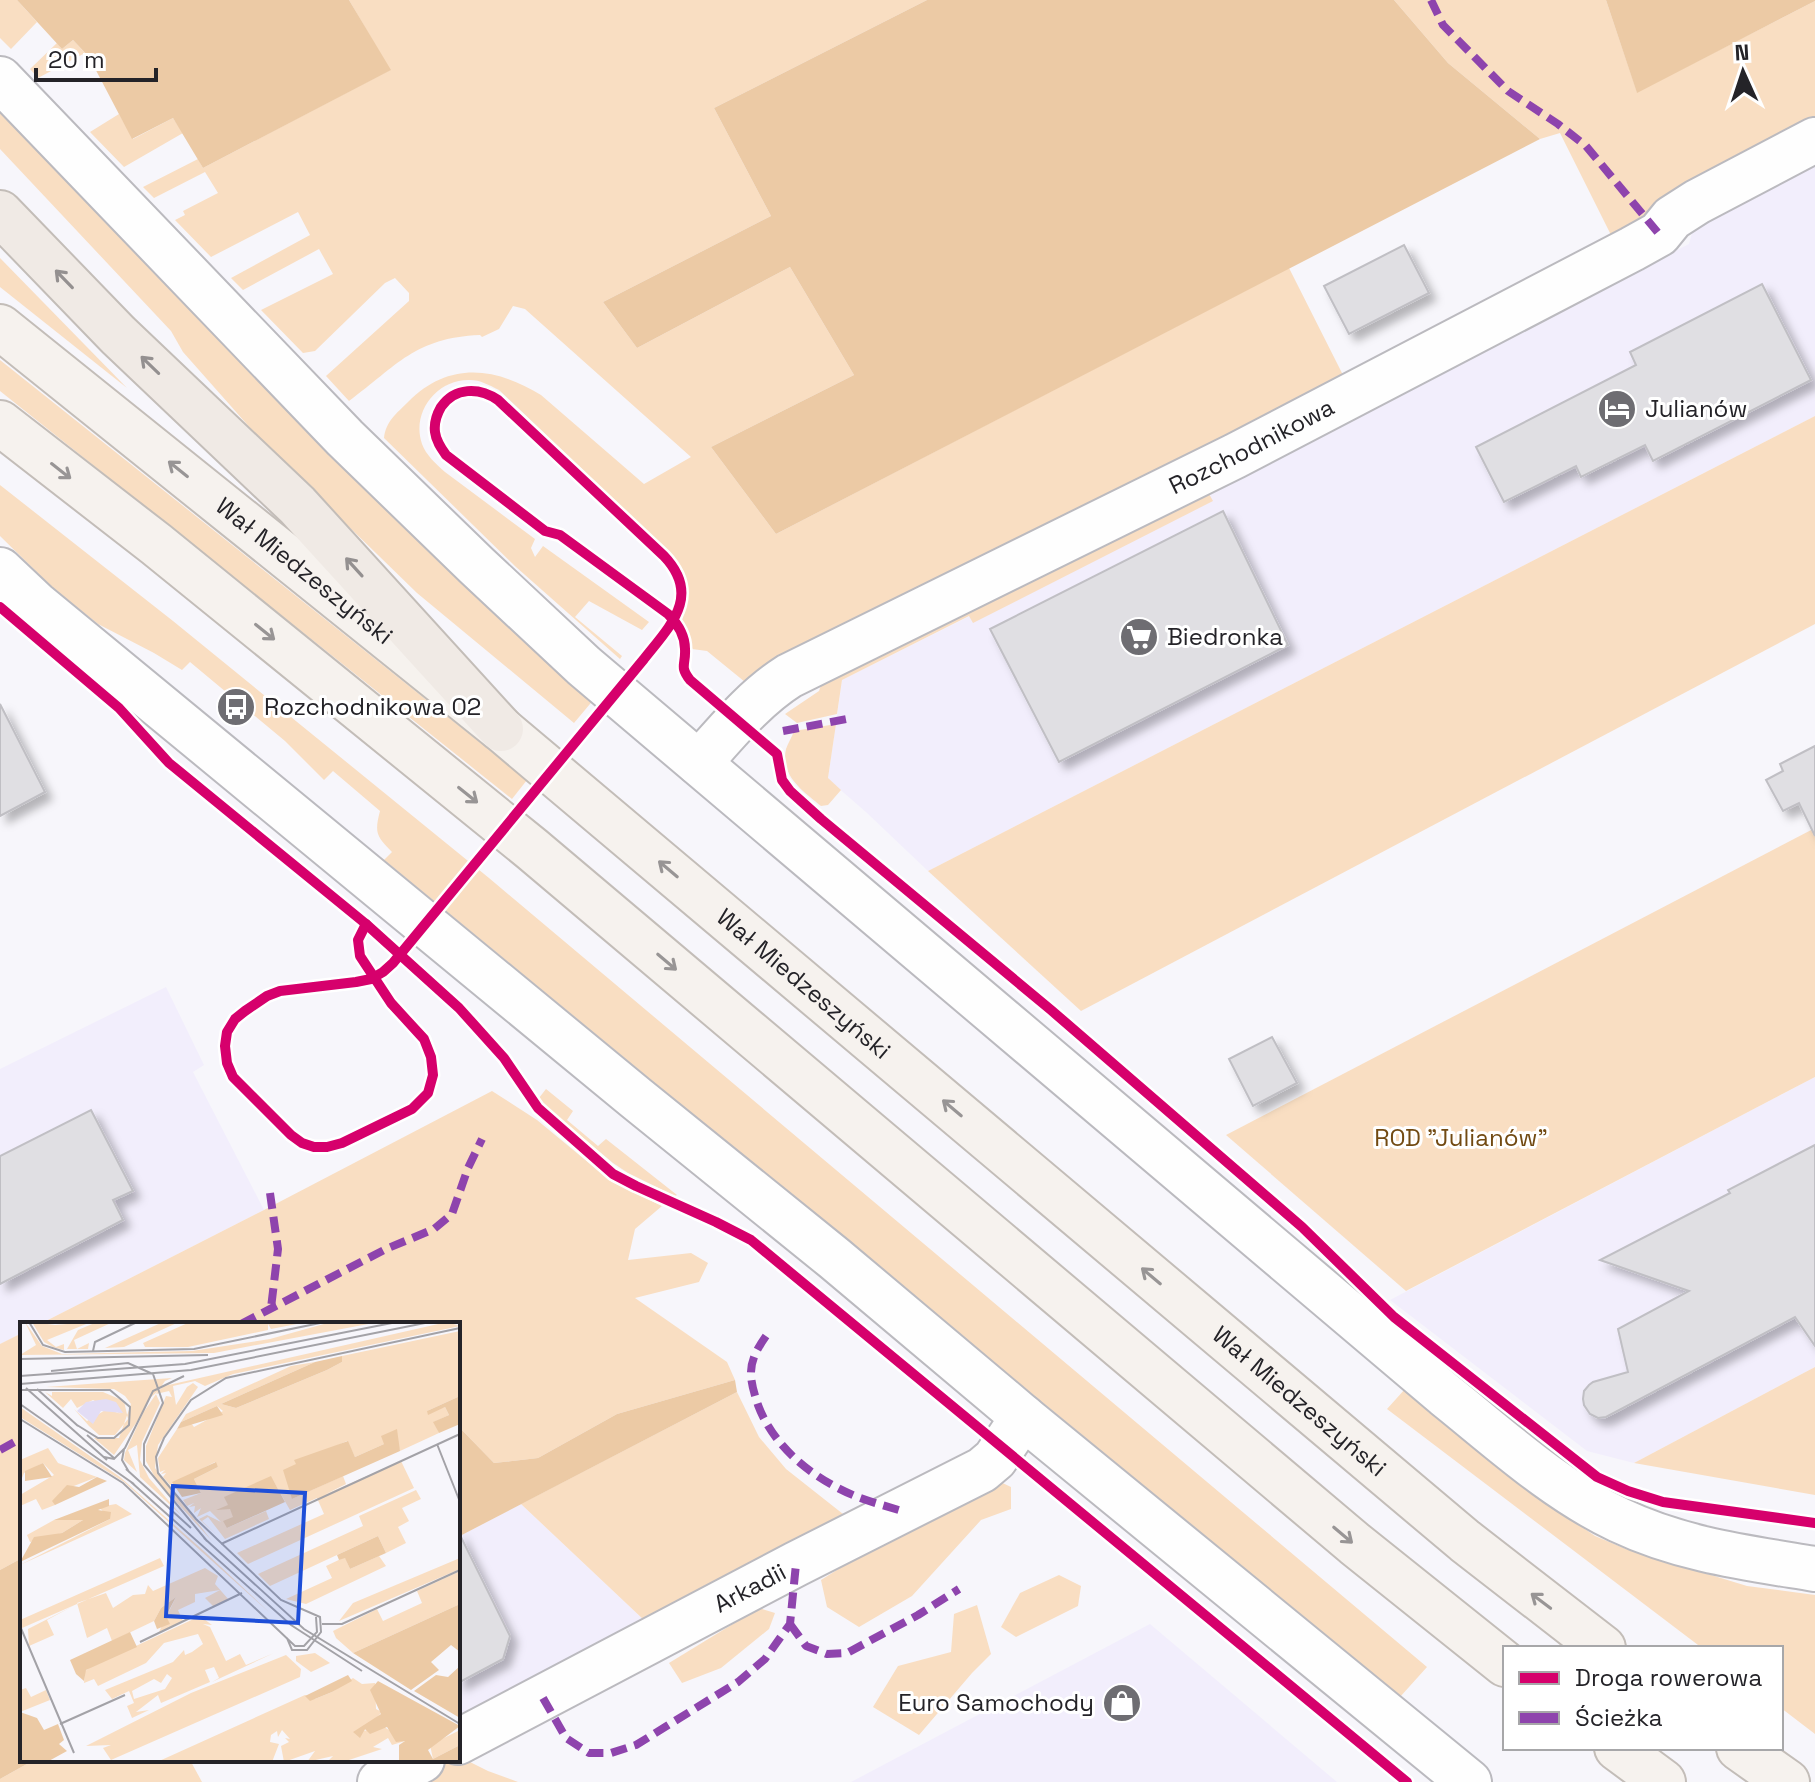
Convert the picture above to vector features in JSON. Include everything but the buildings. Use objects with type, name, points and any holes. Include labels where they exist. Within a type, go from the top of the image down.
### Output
[{"type":"highway","points":[[0,213],[118,335],[297,505],[501,729]]},
{"type":"main road","name":"Wał Miedzeszyński","points":[[0,327],[501,729],[1392,1481],[1600,1646]]},
{"type":"main road","points":[[0,423],[181,564],[509,829],[1355,1544],[1503,1662]]},
{"type":"main road","points":[[1620,1750],[1663,1782]]},
{"type":"main road","points":[[1742,1750],[1787,1782]]},
{"type":"street","points":[[0,79],[345,438],[584,666],[1445,1395],[1555,1482],[1618,1520],[1678,1543],[1815,1569]]},
{"type":"street","name":"Rozchodnikowa","points":[[699,763],[752,704],[789,676],[1235,456],[1632,249],[1659,234],[1672,218],[1697,202],[1815,140]]},
{"type":"street","points":[[0,570],[48,614],[1469,1782]]},
{"type":"street","name":"Arkadii","points":[[460,1741],[982,1470],[995,1459],[1023,1417]]},
{"type":"street","points":[[380,1782],[418,1762]]},
{"type":"shaded area","points":[[17,0],[349,0],[391,70],[203,168],[173,118],[132,139],[89,57],[73,40],[62,49]]},
{"type":"shaded area","points":[[927,0],[1394,0],[1448,63],[1540,139],[776,534],[711,447],[854,375],[790,267],[637,348],[603,302],[771,216],[714,108]]},
{"type":"shaded area","points":[[1606,0],[1815,0],[1815,1],[1637,93]]},
{"type":"shaded area","points":[[1815,149],[1815,416],[928,871],[828,779],[842,680],[1689,244],[1698,211]]},
{"type":"shaded area","points":[[166,987],[204,1065],[193,1072],[264,1210],[44,1322],[20,1322],[20,1334],[0,1344],[0,1069]]},
{"type":"shaded area","points":[[1815,1077],[1815,1367],[1634,1463],[1587,1451],[1390,1300]]},
{"type":"shaded area","points":[[735,1380],[737,1392],[460,1536],[460,1428],[494,1463],[538,1458],[617,1414]]},
{"type":"shaded area","points":[[521,1504],[645,1621],[460,1718],[460,1536]]},
{"type":"shaded area","points":[[20,1559],[20,1762],[30,1762],[0,1779],[0,1570]]},
{"type":"shaded area","name":"Euro Samochody","points":[[1150,1624],[1337,1782],[851,1782]]},
{"type":"green space","points":[[0,0],[17,0],[37,22],[11,49],[0,38]]},
{"type":"green space","points":[[349,0],[927,0],[714,108],[771,216],[603,302],[637,348],[790,267],[854,375],[711,447],[776,534],[1289,268],[1344,377],[745,682],[707,651],[692,649],[682,620],[685,584],[669,552],[499,390],[470,380],[458,381],[437,391],[420,420],[422,444],[432,459],[535,539],[531,548],[535,557],[543,546],[649,622],[642,630],[589,601],[575,617],[622,656],[620,659],[516,567],[384,438],[385,432],[408,402],[440,380],[456,374],[490,374],[541,395],[644,484],[691,457],[525,309],[513,306],[499,329],[482,337],[457,337],[422,348],[349,401],[326,376],[409,301],[409,293],[395,278],[385,283],[315,351],[303,353],[261,310],[333,274],[319,249],[243,290],[231,278],[310,235],[298,212],[211,257],[175,220],[185,215],[183,211],[218,193],[205,172],[154,198],[143,187],[198,159],[203,168],[390,70]]},
{"type":"green space","points":[[1394,0],[1606,0],[1637,92],[1815,1],[1815,132],[1613,239],[1560,133],[1540,139],[1448,63]]},
{"type":"green space","points":[[73,40],[85,53],[38,78],[30,69],[57,43],[62,49]]},
{"type":"green space","points":[[0,105],[595,698],[574,723],[417,593],[268,448],[183,352],[171,331],[0,149]]},
{"type":"green space","points":[[119,114],[133,139],[173,118],[183,133],[124,167],[90,132]]},
{"type":"green space","points":[[0,258],[127,388],[0,287]]},
{"type":"green space","points":[[0,360],[527,780],[512,799],[0,391]]},
{"type":"green space","points":[[1815,416],[1815,624],[1081,1011],[928,871]]},
{"type":"green space","points":[[0,485],[489,878],[1427,1667],[1400,1697],[384,860],[392,852],[378,834],[380,811],[333,771],[324,780],[285,741],[190,662],[182,670],[98,624],[53,588],[0,536]]},
{"type":"green space","points":[[1208,492],[1213,501],[973,623],[969,616],[842,680],[837,714],[797,723],[785,714],[819,691],[823,679],[1051,560],[1087,555]]},
{"type":"green space","points":[[836,724],[828,778],[841,790],[828,805],[821,806],[794,782],[786,767],[786,749],[794,731]]},
{"type":"green space","name":"ROD \"Julianów\"","points":[[1815,828],[1815,1077],[1406,1291],[1226,1135]]},
{"type":"green space","points":[[546,1089],[573,1111],[567,1120],[598,1146],[606,1139],[677,1195],[613,1163],[539,1098]]},
{"type":"green space","points":[[492,1091],[537,1120],[612,1182],[662,1206],[635,1229],[628,1260],[691,1253],[708,1263],[699,1282],[635,1298],[727,1362],[735,1380],[617,1414],[538,1458],[494,1463],[460,1428],[460,1322],[44,1322]]},
{"type":"green space","points":[[20,1334],[20,1559],[0,1570],[0,1344]]},
{"type":"green space","points":[[1815,1367],[1815,1495],[1634,1463]]},
{"type":"green space","points":[[1405,1389],[1595,1536],[1626,1549],[1747,1586],[1815,1595],[1815,1734],[1783,1710],[1783,1646],[1699,1646],[1387,1409]]},
{"type":"green space","points":[[737,1392],[759,1437],[786,1469],[843,1514],[645,1621],[521,1504]]},
{"type":"green space","points":[[994,1479],[1011,1487],[1011,1509],[981,1520],[912,1596],[859,1627],[827,1607],[821,1580],[899,1531]]},
{"type":"green space","points":[[1059,1575],[1081,1586],[1078,1606],[1016,1637],[1001,1627],[1020,1593]]},
{"type":"green space","points":[[977,1605],[991,1654],[919,1735],[873,1707],[898,1666],[951,1652],[954,1614]]},
{"type":"green space","points":[[759,1608],[775,1613],[769,1629],[721,1668],[682,1683],[669,1663]]},
{"type":"green space","points":[[460,1757],[518,1782],[408,1782],[446,1762],[460,1762]]},
{"type":"green space","points":[[30,1762],[191,1762],[202,1782],[0,1782],[0,1779]]},
{"type":"marked path","points":[[1431,0],[1443,25],[1508,91],[1586,146],[1659,234]]},
{"type":"marked path","points":[[783,731],[852,718]]},
{"type":"marked path","points":[[245,1322],[386,1249],[434,1229],[452,1214],[482,1139]]},
{"type":"marked path","points":[[270,1193],[278,1249],[271,1308]]},
{"type":"marked path","points":[[766,1336],[752,1362],[751,1377],[758,1405],[774,1435],[797,1460],[825,1481],[855,1496],[902,1511]]},
{"type":"marked path","points":[[0,1450],[20,1439]]},
{"type":"marked path","points":[[543,1698],[566,1738],[589,1753],[611,1753],[636,1745],[738,1682],[765,1659],[790,1624],[796,1564]]},
{"type":"marked path","points":[[790,1624],[806,1646],[827,1654],[847,1653],[959,1589]]},
{"type":"cycle path","points":[[366,924],[358,940],[360,956],[391,1003],[424,1039],[431,1057],[433,1075],[428,1093],[412,1109],[342,1143],[314,1147],[291,1135],[233,1077],[225,1046],[227,1032],[235,1019],[267,996],[280,991],[371,979],[383,972],[393,963],[654,647],[672,622],[678,610],[681,597],[681,584],[664,556],[498,400],[475,391],[453,396],[441,407],[435,432],[446,455],[545,531],[560,535],[668,614],[672,618],[675,622],[678,626],[684,639],[684,668],[690,680],[777,754],[782,780],[790,791],[1051,1010],[1302,1227],[1394,1317],[1597,1477],[1663,1502],[1815,1523]]},
{"type":"cycle path","points":[[0,607],[119,708],[169,763],[366,924],[459,1008],[504,1058],[538,1108],[613,1174],[751,1240],[1407,1782]]},
{"type":"place","name":"Julianów","points":[[1617,409]]},
{"type":"place","name":"Biedronka","points":[[1139,637]]},
{"type":"place","name":"Rozchodnikowa 02","points":[[236,707]]},
{"type":"place","name":"Euro Samochody","points":[[1122,1703]]}]
